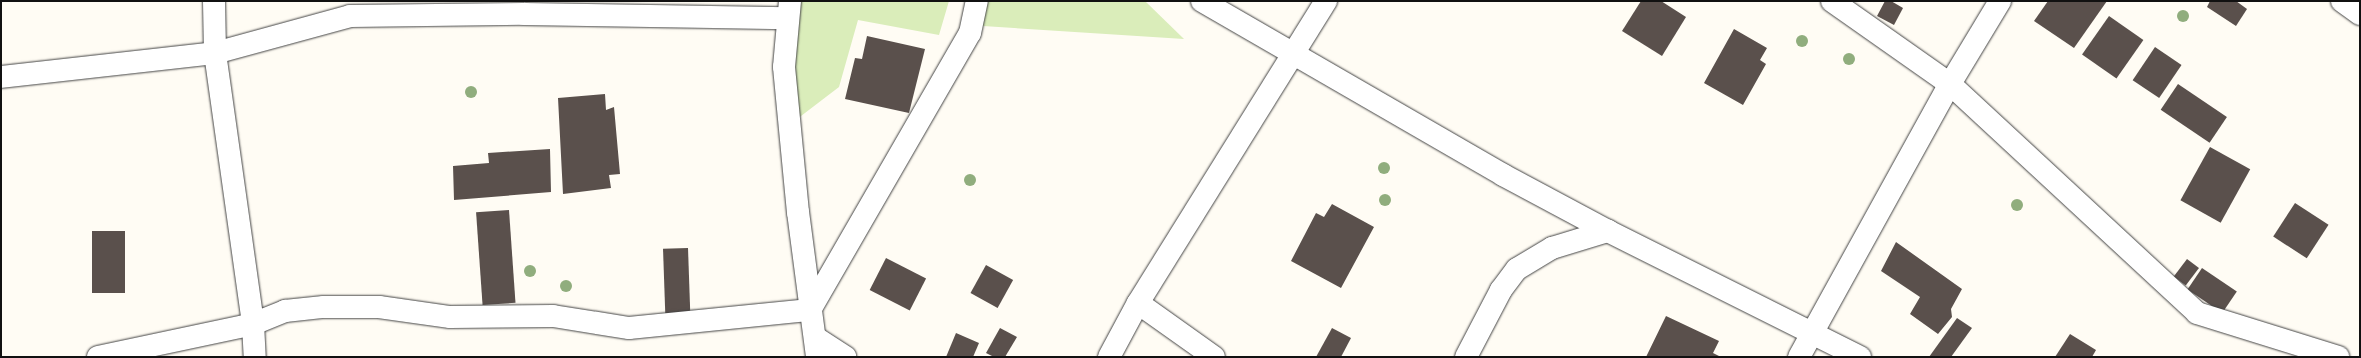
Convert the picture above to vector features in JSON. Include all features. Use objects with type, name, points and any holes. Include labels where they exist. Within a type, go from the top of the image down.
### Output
[{"type":"street","points":[[214,1],[215,53],[254,324],[255,357]]},
{"type":"street","points":[[810,310],[970,33],[977,1]]},
{"type":"street","points":[[1202,1],[1503,174],[1608,231],[1860,357]]},
{"type":"street","points":[[1109,357],[1138,303],[1292,53],[1326,1]]},
{"type":"street","points":[[1832,1],[1950,84],[2197,313],[2338,357]]},
{"type":"street","points":[[1799,357],[1950,84],[2000,1]]},
{"type":"street","points":[[2342,1],[2360,14]]},
{"type":"street","points":[[1,77],[215,53],[350,16],[789,9],[784,67],[810,310],[816,348],[845,357]]},
{"type":"street","points":[[1466,357],[1501,290],[1517,269],[1552,248],[1608,231]]},
{"type":"street","points":[[1138,303],[1214,357]]},
{"type":"street","points":[[98,357],[254,324],[285,311],[324,306],[379,307],[450,317],[553,316],[629,328],[810,310]]},
{"type":"green space","points":[[783,1],[949,1],[939,35],[858,20],[839,87],[784,129]]},
{"type":"green space","points":[[980,1],[1145,1],[1184,39],[983,26]]},
{"type":"building","points":[[1641,1],[1661,1],[1686,17],[1662,56],[1622,31]]},
{"type":"building","points":[[1885,1],[1891,1],[1903,8],[1894,25],[1877,16]]},
{"type":"building","points":[[2048,1],[2107,1],[2074,48],[2034,21]]},
{"type":"building","points":[[2210,1],[2236,1],[2247,9],[2236,26],[2207,7]]},
{"type":"building","points":[[2109,16],[2143,40],[2116,79],[2082,55]]},
{"type":"building","points":[[1734,29],[1767,48],[1760,60],[1766,64],[1743,105],[1704,83]]},
{"type":"building","points":[[867,36],[925,49],[909,113],[845,99],[855,58],[862,59]]},
{"type":"building","points":[[2155,47],[2182,65],[2159,98],[2133,80]]},
{"type":"building","points":[[2178,84],[2227,117],[2210,143],[2161,110]]},
{"type":"building","points":[[605,94],[606,110],[614,107],[620,174],[609,175],[611,188],[563,194],[558,98]]},
{"type":"building","points":[[2210,147],[2250,169],[2221,223],[2180,200]]},
{"type":"building","points":[[550,149],[551,192],[454,200],[453,166],[489,163],[488,153]]},
{"type":"building","points":[[2295,203],[2329,225],[2307,258],[2273,237]]},
{"type":"building","points":[[1332,204],[1374,227],[1341,288],[1291,261],[1316,213],[1324,217]]},
{"type":"building","points":[[509,210],[515,303],[483,305],[476,212]]},
{"type":"building","points":[[92,231],[125,231],[125,293],[92,293]]},
{"type":"building","points":[[1896,242],[1962,289],[1951,309],[1952,317],[1938,334],[1910,314],[1920,297],[1881,271]]},
{"type":"building","points":[[688,248],[690,317],[665,318],[663,249]]},
{"type":"building","points":[[886,258],[926,278],[910,311],[870,290]]},
{"type":"building","points":[[2187,259],[2199,268],[2186,286],[2174,277]]},
{"type":"building","points":[[986,265],[1013,280],[998,308],[970,293]]},
{"type":"building","points":[[2202,268],[2237,291],[2222,313],[2187,290]]},
{"type":"building","points":[[1666,316],[1719,341],[1713,353],[1721,357],[1646,357]]},
{"type":"building","points":[[1957,318],[1972,328],[1951,357],[1929,357]]},
{"type":"building","points":[[1000,328],[1017,337],[1005,357],[994,357],[986,353]]},
{"type":"building","points":[[1332,328],[1351,338],[1341,357],[1316,357]]},
{"type":"building","points":[[956,333],[979,343],[973,357],[946,357]]},
{"type":"building","points":[[2070,334],[2096,350],[2092,357],[2055,357]]}]
